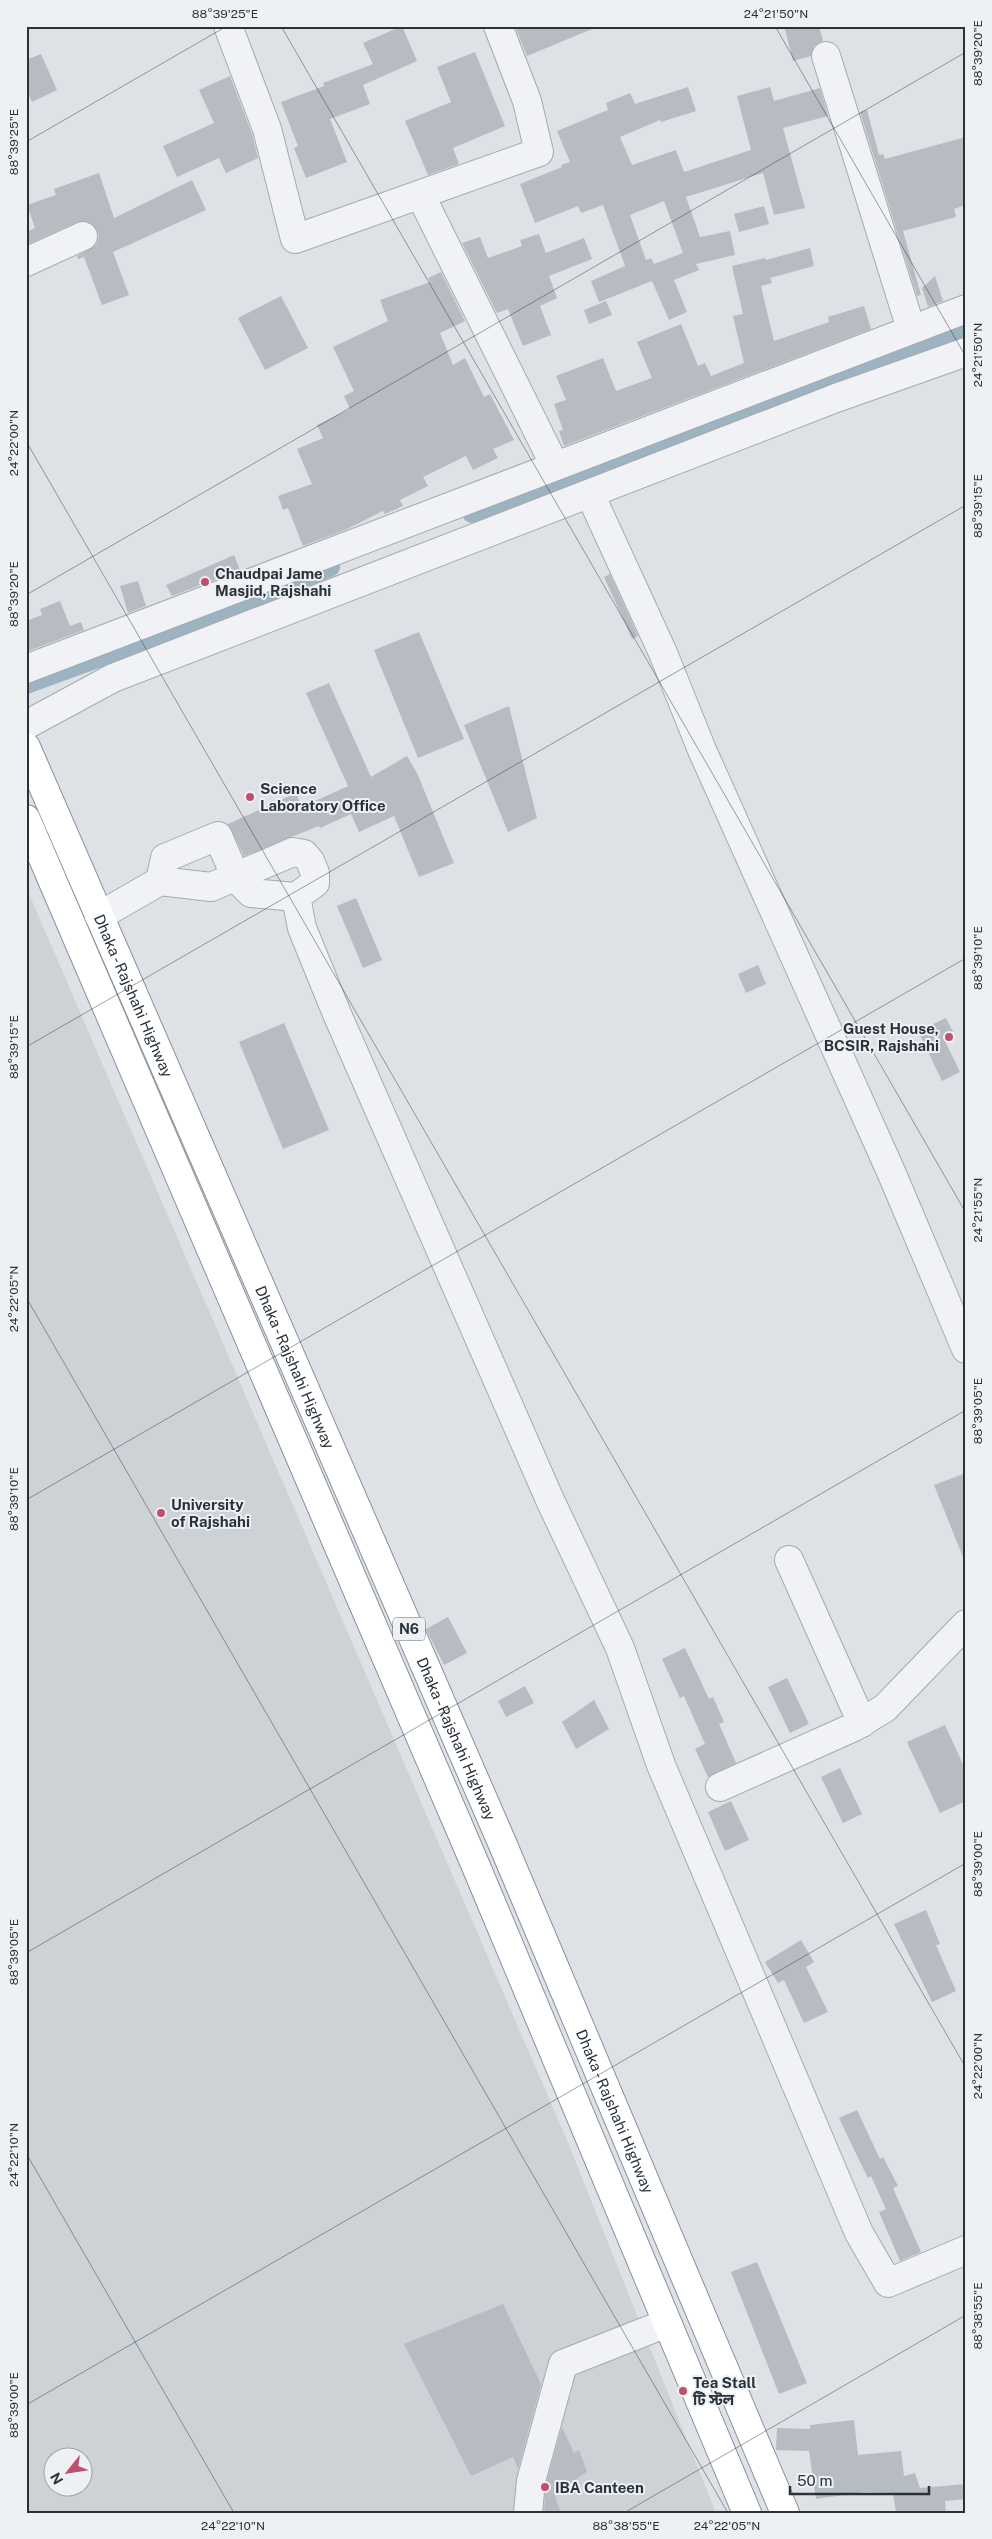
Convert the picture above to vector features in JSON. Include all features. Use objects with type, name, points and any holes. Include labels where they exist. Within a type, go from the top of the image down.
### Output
[{"type":"highway","name":"Dhaka - Rajshahi Highway","points":[[26,747],[499,1836],[784,2513]]},
{"type":"highway","name":"Dhaka - Rajshahi Highway","points":[[26,818],[475,1864],[747,2513]]},
{"type":"street","points":[[228,26],[266,129],[295,239],[539,152],[527,101],[498,26]]},
{"type":"street","points":[[826,56],[911,329]]},
{"type":"street","points":[[420,196],[555,466]]},
{"type":"street","points":[[26,262],[83,236]]},
{"type":"street","points":[[26,669],[966,309]]},
{"type":"street","points":[[26,725],[113,678],[836,398],[966,352]]},
{"type":"street","points":[[590,494],[664,653],[702,750],[888,1165],[966,1349]]},
{"type":"street","points":[[99,916],[160,881],[211,886],[236,878],[293,852],[304,854],[310,861],[315,873],[315,883],[296,897],[251,893],[236,878],[218,836],[166,858],[160,881]]},
{"type":"street","points":[[296,897],[302,928],[336,1014],[546,1491],[620,1648],[661,1765],[859,2233],[888,2283],[966,2250]]},
{"type":"street","points":[[789,1560],[862,1723]]},
{"type":"street","points":[[720,1786],[862,1723],[885,1708],[966,1624]]},
{"type":"street","points":[[528,2513],[531,2481],[563,2364],[667,2322]]},
{"type":"shaded area","name":"University of Rajshahi","points":[[26,887],[566,2138],[716,2513],[26,2513]]},
{"type":"building","points":[[402,26],[417,61],[363,85],[370,104],[330,119],[347,162],[306,178],[294,148],[298,146],[281,102],[324,86],[323,83],[373,64],[363,43]]},
{"type":"building","points":[[525,26],[597,27],[527,56],[516,29]]},
{"type":"building","points":[[784,26],[819,26],[823,41],[814,46],[811,56],[793,61]]},
{"type":"building","points":[[475,52],[505,126],[453,148],[459,164],[428,175],[405,121],[451,102],[437,67]]},
{"type":"building","points":[[41,54],[57,90],[32,102],[26,89],[26,60]]},
{"type":"building","points":[[230,76],[252,134],[258,158],[226,173],[219,158],[177,177],[163,146],[214,123],[199,90]]},
{"type":"building","points":[[688,87],[696,111],[661,122],[660,120],[620,137],[632,165],[676,150],[684,172],[751,150],[737,96],[770,87],[774,101],[820,88],[828,116],[783,128],[805,208],[774,215],[763,173],[686,197],[700,237],[730,231],[735,255],[696,264],[699,270],[674,280],[687,312],[669,320],[652,281],[599,302],[591,281],[625,266],[603,205],[581,213],[578,206],[535,223],[520,184],[570,162],[557,131],[608,110],[606,103],[630,93],[635,104]],"holes":[[[664,201],[683,253],[654,264],[651,258],[646,260],[630,215]]]},
{"type":"building","points":[[867,110],[879,155],[883,154],[885,159],[966,137],[966,205],[954,209],[956,217],[903,231],[921,295],[917,296],[860,112]]},
{"type":"building","points":[[99,173],[114,218],[192,180],[206,210],[113,252],[129,295],[102,305],[84,257],[78,259],[77,256],[96,245],[99,237],[97,230],[92,224],[85,221],[77,222],[26,245],[26,232],[35,228],[27,205],[56,195],[54,189]]},
{"type":"building","points":[[764,206],[769,224],[739,232],[734,214]]},
{"type":"building","points":[[539,234],[546,253],[584,238],[592,259],[549,276],[557,298],[540,306],[551,335],[523,346],[508,309],[497,313],[462,243],[480,237],[488,258],[522,246],[520,240]]},
{"type":"building","points":[[810,248],[814,266],[770,278],[772,283],[761,286],[774,341],[829,322],[828,317],[864,306],[871,329],[564,446],[559,431],[563,430],[554,404],[566,400],[556,376],[603,358],[616,391],[652,378],[637,342],[681,324],[698,366],[705,363],[711,376],[744,363],[733,316],[743,314],[732,266],[765,258],[766,260]]},
{"type":"building","points":[[441,272],[465,321],[440,333],[453,365],[465,358],[484,397],[490,394],[514,440],[493,449],[498,458],[473,470],[466,456],[423,477],[428,486],[400,500],[403,506],[385,514],[383,511],[345,530],[303,546],[288,508],[283,510],[278,496],[312,484],[297,449],[323,438],[317,425],[350,409],[344,396],[354,391],[333,347],[388,321],[380,300],[430,282],[428,278]]},
{"type":"building","points":[[935,276],[943,301],[928,307],[922,288]]},
{"type":"building","points":[[281,296],[308,348],[265,370],[238,318]]},
{"type":"building","points":[[606,301],[612,315],[589,324],[584,310]]},
{"type":"building","points":[[234,555],[240,570],[172,596],[166,585]]},
{"type":"building","points":[[610,574],[638,636],[632,639],[604,577]]},
{"type":"building","points":[[138,581],[146,606],[128,613],[120,586]]},
{"type":"building","points":[[60,601],[70,626],[81,622],[84,630],[26,652],[26,621],[42,615],[40,609]]},
{"type":"building","points":[[419,632],[464,739],[418,758],[374,650]]},
{"type":"building","points":[[329,683],[371,777],[407,756],[417,773],[454,863],[419,877],[394,816],[359,832],[351,814],[320,828],[319,826],[244,856],[228,824],[296,793],[302,807],[348,786],[306,693]]},
{"type":"building","points":[[509,706],[537,818],[508,832],[464,725]]},
{"type":"building","points":[[356,898],[382,960],[363,968],[337,906]]},
{"type":"building","points":[[758,965],[766,984],[746,993],[738,974]]},
{"type":"building","points":[[946,1018],[953,1032],[943,1037],[960,1072],[942,1081],[918,1031]]},
{"type":"building","points":[[284,1023],[329,1130],[283,1149],[239,1042]]},
{"type":"building","points":[[966,1473],[966,1562],[965,1562],[934,1485]]},
{"type":"building","points":[[448,1617],[467,1653],[444,1665],[426,1629]]},
{"type":"building","points":[[685,1648],[709,1699],[713,1697],[724,1722],[719,1724],[736,1763],[708,1777],[695,1749],[705,1744],[684,1696],[680,1698],[662,1659]]},
{"type":"building","points":[[787,1678],[809,1724],[790,1733],[768,1687]]},
{"type":"building","points":[[525,1686],[534,1703],[506,1717],[498,1701]]},
{"type":"building","points":[[594,1700],[609,1729],[576,1749],[562,1722]]},
{"type":"building","points":[[945,1725],[966,1771],[966,1801],[940,1813],[907,1742]]},
{"type":"building","points":[[840,1768],[862,1814],[843,1823],[821,1777]]},
{"type":"building","points":[[731,1801],[749,1840],[725,1851],[708,1812]]},
{"type":"building","points":[[926,1910],[940,1944],[936,1945],[956,1991],[932,2002],[894,1924]]},
{"type":"building","points":[[801,1940],[814,1962],[806,1967],[828,2012],[804,2023],[784,1980],[778,1983],[765,1962]]},
{"type":"building","points":[[857,2110],[880,2159],[883,2157],[898,2186],[893,2188],[921,2252],[900,2261],[879,2212],[886,2209],[871,2176],[868,2178],[839,2118]]},
{"type":"building","points":[[757,2262],[807,2383],[779,2394],[731,2272]]},
{"type":"building","points":[[503,2304],[541,2384],[518,2469],[513,2457],[471,2476],[404,2344]]},
{"type":"building","points":[[854,2420],[858,2455],[901,2451],[904,2476],[915,2473],[920,2488],[966,2484],[966,2499],[945,2501],[946,2513],[896,2513],[893,2493],[864,2492],[816,2499],[809,2451],[776,2450],[777,2428],[810,2429],[810,2425]]},
{"type":"building","name":"IBA Canteen","points":[[562,2427],[574,2453],[579,2450],[587,2472],[554,2493],[561,2513],[544,2513],[546,2484]]},
{"type":"waterway","points":[[472,513],[966,329]]},
{"type":"waterway","points":[[26,684],[168,632],[330,567]]},
{"type":"place","name":"Chaudpai Jame Masjid, Rajshahi","points":[[205,582]]},
{"type":"place","name":"Science Laboratory Office","points":[[250,797]]},
{"type":"place","name":"Guest House, BCSIR, Rajshahi","points":[[949,1037]]},
{"type":"place","name":"University of Rajshahi","points":[[161,1513]]},
{"type":"place","name":"Tea Stall টি স্টল","points":[[683,2391]]},
{"type":"place","name":"IBA Canteen","points":[[545,2487]]}]
